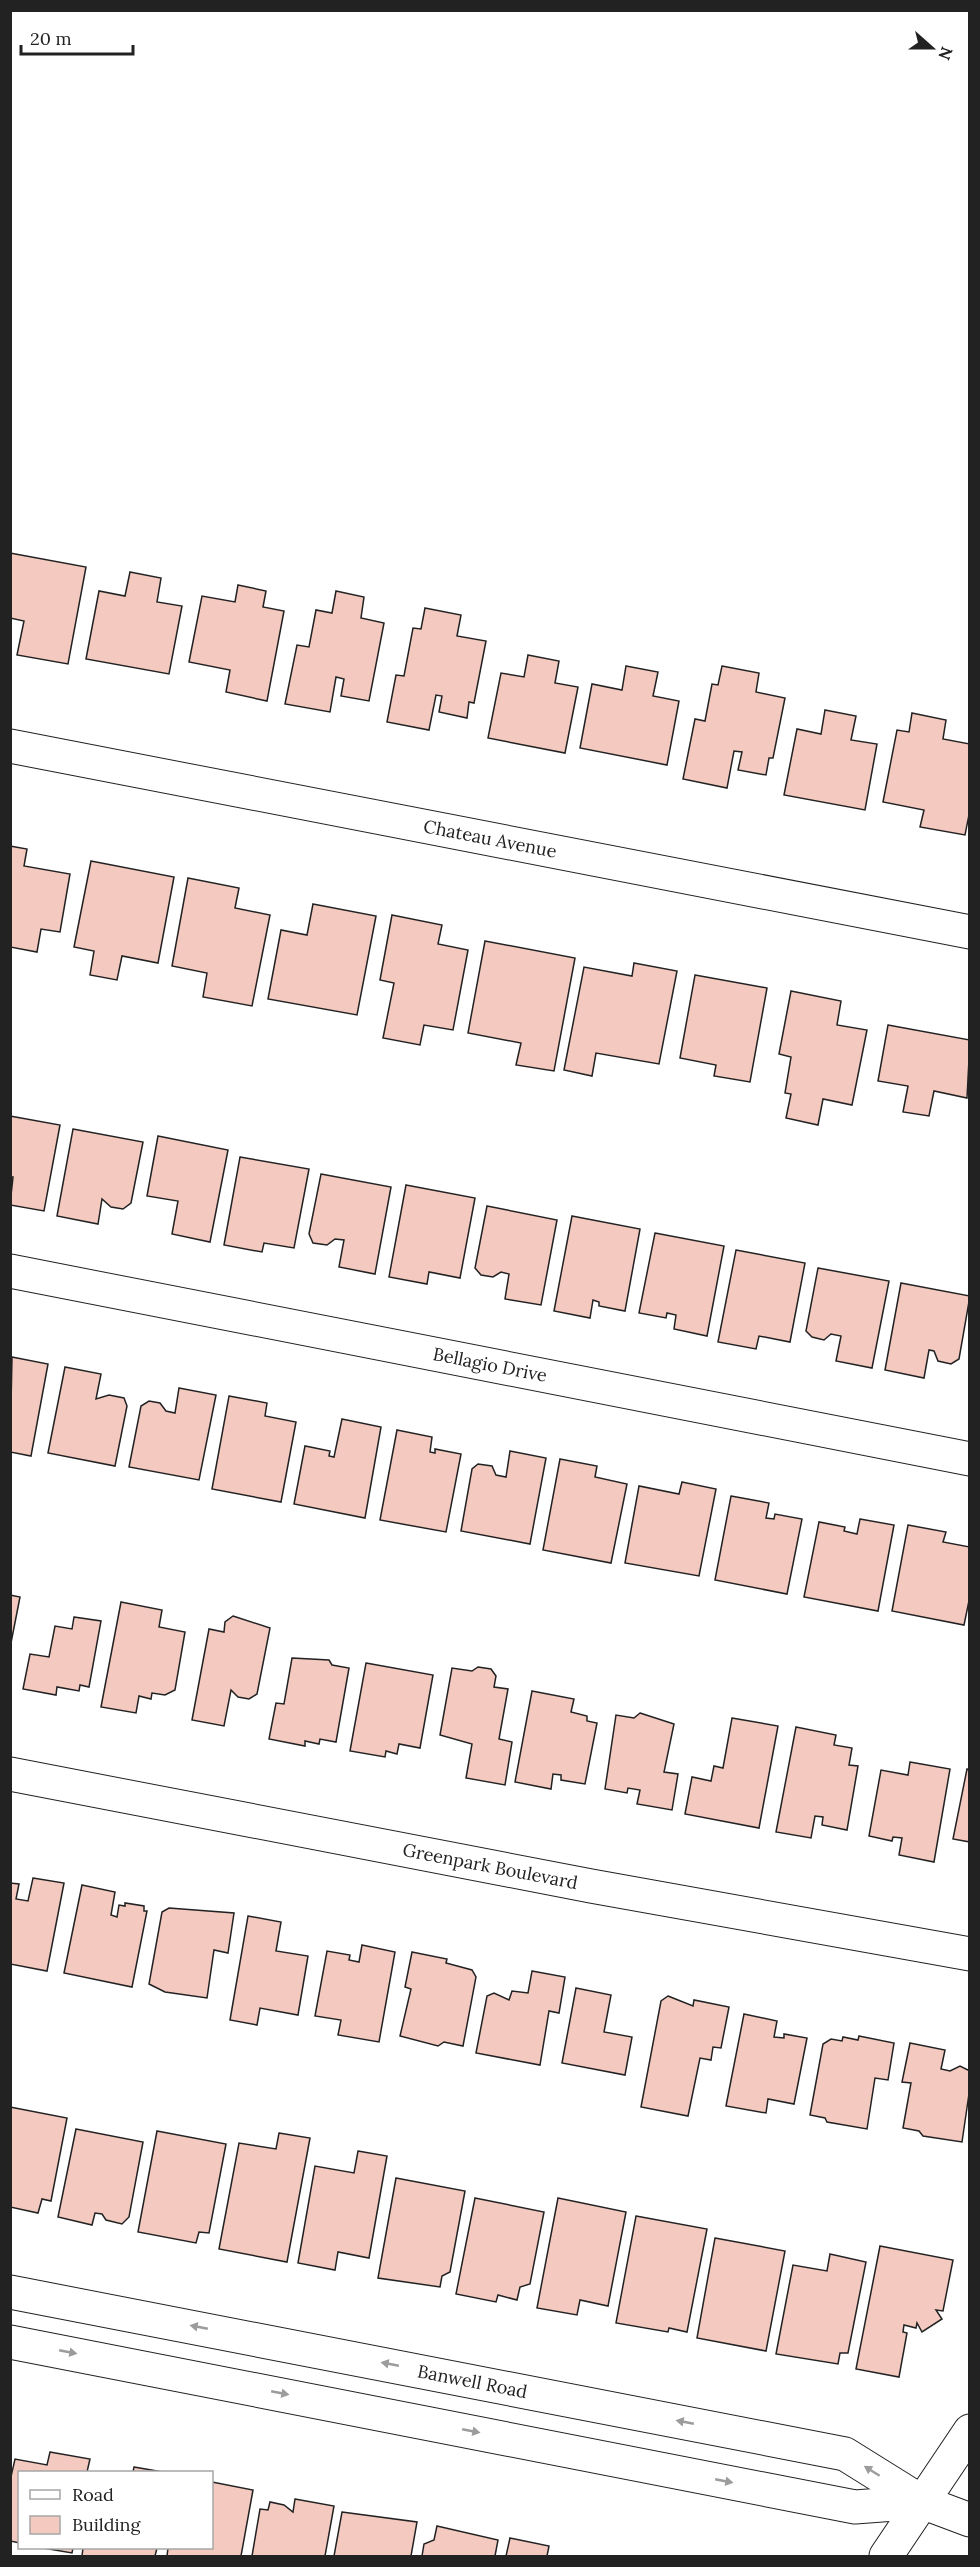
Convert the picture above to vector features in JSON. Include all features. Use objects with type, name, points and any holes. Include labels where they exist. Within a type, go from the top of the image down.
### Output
[{"type":"street","name":"Chateau Avenue","points":[[10,746],[969,932]]},
{"type":"street","name":"Bellagio Drive","points":[[10,1271],[969,1459]]},
{"type":"street","name":"Greenpark Boulevard","points":[[10,1774],[591,1886],[969,1953]]},
{"type":"street","name":"Banwell Road","points":[[10,2292],[258,2338],[845,2454],[922,2502],[969,2520]]},
{"type":"street","points":[[249,2386],[258,2338]]},
{"type":"street","name":"Banwell Road","points":[[10,2342],[249,2386],[855,2507],[922,2502]]},
{"type":"street","points":[[886,2556],[969,2431]]},
{"type":"building","points":[[10,553],[86,567],[68,664],[17,655],[24,621],[10,618]]},
{"type":"building","points":[[130,572],[161,578],[157,602],[182,606],[169,674],[86,659],[99,591],[125,596]]},
{"type":"building","points":[[238,585],[266,591],[263,607],[284,611],[267,701],[226,692],[230,670],[189,662],[202,596],[235,602]]},
{"type":"building","points":[[336,591],[364,597],[361,618],[384,623],[369,701],[341,696],[344,679],[336,677],[330,712],[285,704],[297,645],[309,647],[316,610],[332,613]]},
{"type":"building","points":[[425,608],[461,615],[457,636],[486,641],[474,703],[469,702],[467,718],[439,712],[442,696],[436,695],[429,730],[387,722],[396,675],[404,676],[413,628],[421,629]]},
{"type":"building","points":[[528,655],[559,661],[555,683],[578,687],[565,753],[488,738],[501,673],[524,677]]},
{"type":"building","points":[[626,666],[658,672],[653,696],[679,701],[667,765],[580,748],[592,684],[622,690]]},
{"type":"building","points":[[722,666],[759,673],[756,692],[785,698],[773,758],[769,758],[766,775],[738,770],[742,752],[734,751],[727,788],[683,779],[695,719],[705,721],[712,684],[718,685]]},
{"type":"building","points":[[825,710],[856,716],[851,740],[877,744],[865,810],[784,795],[797,729],[821,734]]},
{"type":"building","points":[[912,713],[946,720],[943,739],[970,744],[970,810],[965,835],[920,827],[924,810],[883,802],[897,730],[909,732]]},
{"type":"building","points":[[10,846],[27,849],[24,866],[70,874],[60,932],[41,929],[37,952],[10,947]]},
{"type":"building","points":[[91,861],[174,877],[158,963],[122,956],[117,980],[90,975],[94,951],[74,947]]},
{"type":"building","points":[[188,878],[239,888],[235,908],[270,915],[252,1006],[203,997],[207,973],[172,966]]},
{"type":"building","points":[[313,904],[376,916],[357,1015],[268,999],[281,930],[307,935]]},
{"type":"building","points":[[392,915],[442,925],[438,944],[468,950],[453,1030],[424,1025],[420,1045],[383,1038],[394,983],[380,980]]},
{"type":"building","points":[[485,941],[575,958],[554,1071],[516,1065],[521,1043],[468,1033]]},
{"type":"building","points":[[634,963],[677,971],[659,1064],[596,1053],[592,1076],[564,1070],[584,967],[632,976]]},
{"type":"building","points":[[695,975],[767,988],[750,1082],[714,1076],[716,1065],[680,1058]]},
{"type":"building","points":[[791,991],[841,1001],[837,1025],[867,1030],[852,1105],[823,1099],[818,1125],[786,1118],[791,1094],[785,1093],[791,1057],[779,1054]]},
{"type":"building","points":[[888,1025],[970,1040],[967,1098],[934,1091],[929,1116],[903,1112],[908,1086],[878,1081]]},
{"type":"building","points":[[10,1116],[60,1125],[44,1211],[10,1205],[13,1177],[10,1177]]},
{"type":"building","points":[[73,1129],[143,1142],[131,1203],[123,1209],[111,1207],[102,1199],[98,1224],[57,1216]]},
{"type":"building","points":[[158,1136],[228,1150],[210,1242],[172,1234],[178,1201],[147,1196]]},
{"type":"building","points":[[240,1157],[309,1169],[294,1248],[264,1243],[262,1252],[224,1245]]},
{"type":"building","points":[[321,1174],[391,1187],[375,1274],[339,1267],[344,1240],[335,1239],[327,1245],[313,1243],[309,1234]]},
{"type":"building","points":[[406,1185],[475,1198],[460,1278],[429,1272],[427,1284],[389,1277]]},
{"type":"building","points":[[487,1206],[557,1220],[541,1305],[505,1299],[509,1274],[501,1272],[493,1277],[481,1275],[475,1268]]},
{"type":"building","points":[[572,1216],[640,1229],[625,1311],[599,1306],[599,1302],[593,1300],[590,1318],[554,1311]]},
{"type":"building","points":[[655,1233],[724,1246],[707,1336],[674,1329],[676,1315],[667,1313],[666,1318],[639,1313]]},
{"type":"building","points":[[736,1250],[805,1263],[790,1342],[759,1336],[756,1349],[718,1342]]},
{"type":"building","points":[[818,1268],[889,1281],[872,1368],[836,1361],[841,1336],[831,1334],[824,1340],[812,1337],[806,1331]]},
{"type":"building","points":[[901,1283],[970,1296],[959,1359],[951,1364],[938,1361],[934,1351],[929,1350],[924,1378],[885,1370]]},
{"type":"building","points":[[12,1357],[48,1364],[31,1456],[10,1452]]},
{"type":"building","points":[[65,1367],[101,1374],[96,1399],[109,1395],[124,1398],[127,1406],[115,1466],[48,1453]]},
{"type":"building","points":[[179,1388],[216,1395],[199,1480],[129,1467],[141,1406],[149,1401],[160,1403],[166,1411],[175,1413]]},
{"type":"building","points":[[229,1396],[267,1403],[265,1416],[296,1422],[281,1502],[212,1489]]},
{"type":"building","points":[[342,1419],[381,1427],[365,1518],[294,1504],[305,1446],[330,1451],[329,1456],[334,1457]]},
{"type":"building","points":[[397,1430],[432,1437],[430,1452],[435,1453],[435,1449],[461,1454],[446,1532],[380,1520]]},
{"type":"building","points":[[510,1451],[546,1458],[530,1544],[461,1531],[472,1469],[478,1464],[492,1466],[496,1475],[506,1477]]},
{"type":"building","points":[[560,1459],[597,1466],[595,1477],[627,1484],[611,1563],[543,1550]]},
{"type":"building","points":[[682,1482],[716,1489],[699,1576],[625,1563],[639,1486],[679,1494]]},
{"type":"building","points":[[731,1496],[769,1503],[766,1518],[774,1519],[775,1514],[802,1519],[787,1594],[715,1580]]},
{"type":"building","points":[[860,1519],[894,1525],[878,1611],[804,1597],[819,1522],[845,1527],[844,1531],[857,1534]]},
{"type":"building","points":[[908,1525],[946,1532],[943,1542],[970,1547],[970,1596],[964,1625],[892,1611]]},
{"type":"building","points":[[10,1595],[20,1597],[10,1648]]},
{"type":"building","points":[[121,1602],[162,1610],[159,1627],[185,1632],[175,1690],[165,1695],[152,1693],[151,1699],[139,1696],[136,1713],[101,1707]]},
{"type":"building","points":[[233,1616],[270,1628],[257,1694],[249,1699],[238,1697],[231,1690],[224,1726],[192,1720],[209,1629],[224,1632],[225,1622]]},
{"type":"building","points":[[74,1617],[101,1621],[89,1687],[80,1685],[79,1691],[57,1687],[56,1695],[23,1689],[30,1654],[49,1657],[55,1626],[72,1629]]},
{"type":"building","points":[[292,1658],[329,1660],[332,1665],[349,1668],[336,1742],[320,1739],[319,1744],[305,1741],[305,1746],[269,1739],[276,1703],[284,1704]]},
{"type":"building","points":[[366,1663],[433,1675],[420,1748],[399,1744],[397,1754],[386,1751],[385,1757],[350,1751]]},
{"type":"building","points":[[478,1667],[491,1669],[496,1676],[494,1687],[508,1689],[499,1739],[512,1742],[505,1785],[466,1778],[472,1744],[440,1735],[452,1668],[472,1671]]},
{"type":"building","points":[[532,1691],[574,1699],[571,1712],[587,1716],[587,1721],[597,1723],[585,1784],[561,1780],[561,1775],[553,1774],[551,1789],[515,1782]]},
{"type":"building","points":[[640,1713],[674,1724],[664,1772],[678,1774],[672,1810],[637,1804],[640,1790],[628,1788],[627,1793],[605,1789],[616,1715],[634,1718]]},
{"type":"building","points":[[732,1718],[778,1726],[759,1828],[685,1814],[692,1777],[711,1781],[714,1766],[723,1768]]},
{"type":"building","points":[[796,1727],[836,1735],[834,1745],[852,1748],[849,1765],[858,1766],[847,1830],[822,1825],[823,1817],[815,1816],[811,1838],[776,1832]]},
{"type":"building","points":[[910,1762],[950,1769],[934,1862],[899,1855],[902,1838],[893,1837],[892,1841],[869,1836],[881,1770],[908,1775]]},
{"type":"building","points":[[967,1769],[970,1770],[970,1842],[953,1839]]},
{"type":"building","points":[[33,1878],[64,1883],[47,1971],[10,1964],[10,1883],[19,1884],[16,1899],[28,1901]]},
{"type":"building","points":[[82,1885],[115,1892],[111,1915],[117,1917],[119,1905],[125,1906],[125,1903],[144,1906],[144,1911],[147,1911],[132,1987],[64,1973]]},
{"type":"building","points":[[169,1908],[234,1913],[228,1953],[214,1950],[207,1998],[165,1992],[149,1984],[162,1912]]},
{"type":"building","points":[[248,1916],[281,1922],[276,1951],[308,1956],[298,2015],[260,2008],[257,2025],[230,2020]]},
{"type":"building","points":[[362,1945],[395,1952],[379,2042],[338,2035],[341,2020],[315,2016],[327,1951],[350,1955],[349,1960],[359,1962]]},
{"type":"building","points":[[412,1952],[447,1959],[446,1963],[472,1970],[476,1977],[463,2046],[444,2042],[438,2046],[400,2036],[411,1989],[405,1987]]},
{"type":"building","points":[[532,1971],[565,1977],[559,2013],[549,2011],[540,2065],[476,2053],[487,1996],[494,1993],[509,2000],[512,1991],[528,1993]]},
{"type":"building","points":[[576,1988],[611,1995],[604,2032],[632,2037],[625,2075],[562,2063]]},
{"type":"building","points":[[668,1996],[693,2006],[694,2000],[729,2007],[721,2048],[713,2047],[711,2060],[700,2058],[688,2116],[641,2107],[661,2001]]},
{"type":"building","points":[[744,2014],[777,2021],[774,2037],[784,2038],[784,2034],[807,2038],[794,2104],[768,2099],[766,2113],[726,2106]]},
{"type":"building","points":[[859,2036],[894,2043],[888,2080],[875,2078],[867,2129],[827,2122],[825,2118],[810,2115],[823,2044],[831,2039],[842,2041],[843,2037],[858,2040]]},
{"type":"building","points":[[910,2043],[945,2050],[941,2069],[950,2071],[960,2066],[970,2071],[962,2142],[923,2136],[919,2131],[903,2128],[911,2083],[902,2082]]},
{"type":"building","points":[[10,2107],[67,2118],[51,2201],[42,2199],[38,2213],[10,2207]]},
{"type":"building","points":[[76,2129],[143,2142],[129,2217],[122,2224],[106,2220],[102,2214],[95,2213],[92,2225],[58,2217]]},
{"type":"building","points":[[157,2131],[226,2144],[209,2233],[199,2232],[196,2243],[138,2232]]},
{"type":"building","points":[[279,2133],[310,2138],[287,2262],[219,2249],[239,2143],[276,2149]]},
{"type":"building","points":[[358,2151],[387,2156],[369,2258],[338,2252],[335,2270],[298,2263],[315,2166],[354,2173]]},
{"type":"building","points":[[396,2178],[465,2191],[450,2272],[442,2276],[440,2287],[378,2278]]},
{"type":"building","points":[[475,2198],[544,2212],[530,2284],[520,2287],[517,2300],[498,2295],[496,2302],[456,2294]]},
{"type":"building","points":[[558,2198],[626,2212],[608,2306],[580,2300],[577,2315],[537,2308]]},
{"type":"building","points":[[636,2216],[707,2229],[687,2332],[669,2328],[668,2332],[616,2323]]},
{"type":"building","points":[[715,2238],[785,2251],[766,2351],[697,2338]]},
{"type":"building","points":[[880,2246],[953,2260],[943,2311],[936,2310],[942,2319],[922,2332],[917,2323],[916,2328],[904,2325],[903,2332],[907,2333],[899,2377],[856,2369]]},
{"type":"building","points":[[830,2254],[866,2262],[848,2353],[840,2353],[838,2364],[776,2354],[793,2265],[827,2271]]},
{"type":"building","points":[[50,2452],[90,2459],[87,2471],[18,2471],[18,2543],[10,2541],[10,2481],[15,2459],[47,2465]]},
{"type":"building","points":[[134,2467],[157,2471],[133,2471]]},
{"type":"building","points":[[213,2482],[253,2490],[241,2556],[167,2556],[168,2549],[213,2549]]},
{"type":"building","points":[[295,2499],[334,2506],[325,2556],[252,2556],[260,2509],[268,2510],[270,2502],[284,2505],[293,2512]]},
{"type":"building","points":[[342,2512],[417,2522],[411,2556],[334,2556]]},
{"type":"building","points":[[437,2526],[498,2540],[495,2556],[422,2556],[424,2544],[434,2540]]},
{"type":"building","points":[[510,2538],[549,2546],[547,2556],[506,2556]]},
{"type":"building","points":[[49,2549],[73,2549],[72,2553]]},
{"type":"building","points":[[83,2549],[157,2549],[155,2556],[82,2556]]}]
